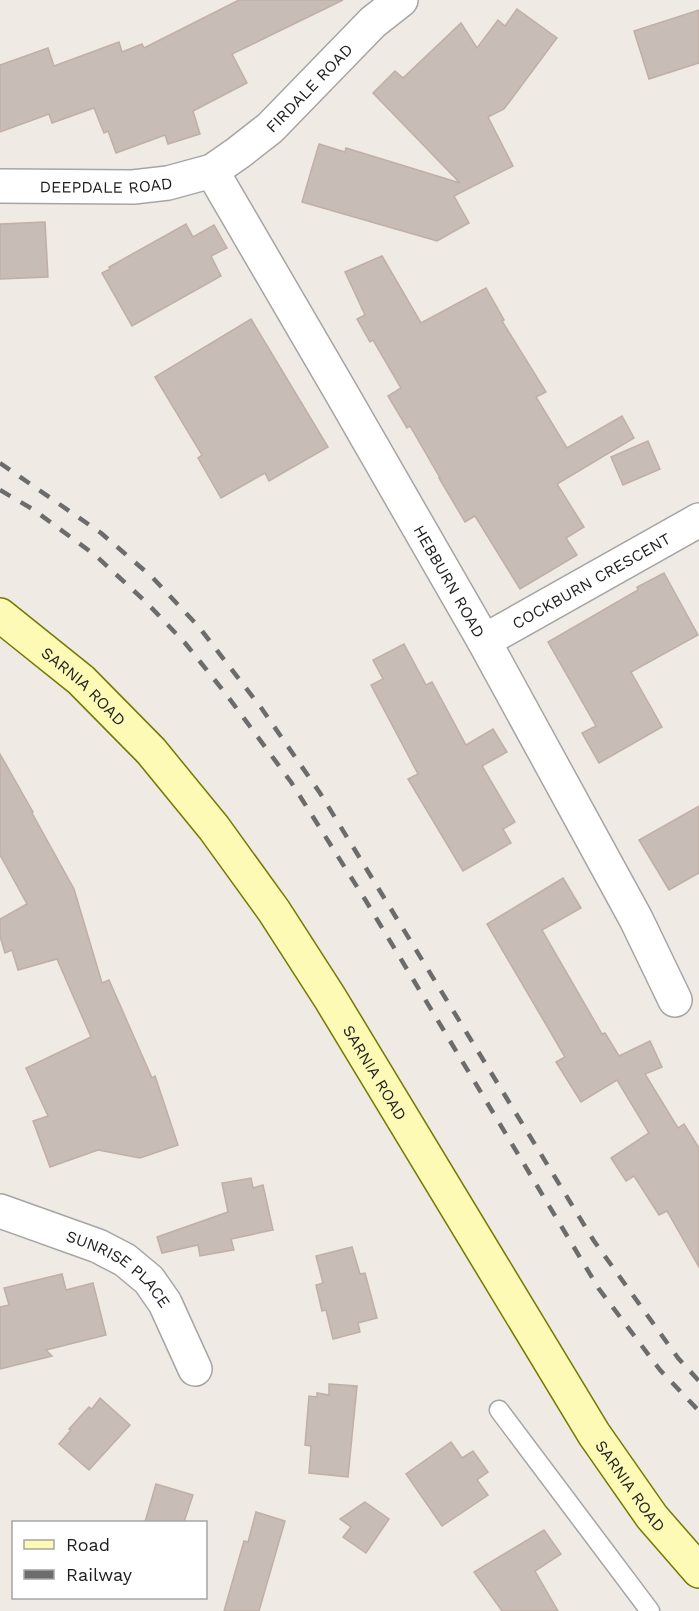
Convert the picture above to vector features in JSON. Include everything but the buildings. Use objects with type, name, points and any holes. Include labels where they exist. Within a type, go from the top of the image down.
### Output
[{"type":"main road","name":"SARNIA ROAD","points":[[0,615],[81,680],[151,751],[214,828],[274,911],[330,998],[594,1434],[652,1517],[699,1571]]},
{"type":"street","name":"FIRDALE ROAD","points":[[212,171],[270,128],[374,22],[401,0]]},
{"type":"street","name":"DEEPDALE ROAD","points":[[0,186],[133,187],[168,183],[212,171]]},
{"type":"street","name":"HEBBURN ROAD","points":[[212,171],[484,641],[636,919],[675,1000]]},
{"type":"street","name":"COCKBURN CRESCENT","points":[[484,641],[699,520]]},
{"type":"street","name":"SUNRISE PLACE","points":[[0,1210],[98,1246],[125,1260],[149,1280],[165,1303],[195,1369]]},
{"type":"lane","points":[[499,1410],[650,1611]]},
{"type":"railway","points":[[0,463],[101,533],[152,577],[199,627],[262,709],[320,793],[594,1241],[678,1358],[699,1381]]},
{"type":"railway","points":[[0,490],[34,510],[95,555],[146,602],[185,643],[226,694],[291,782],[366,901],[599,1289],[660,1370],[699,1411]]}]
